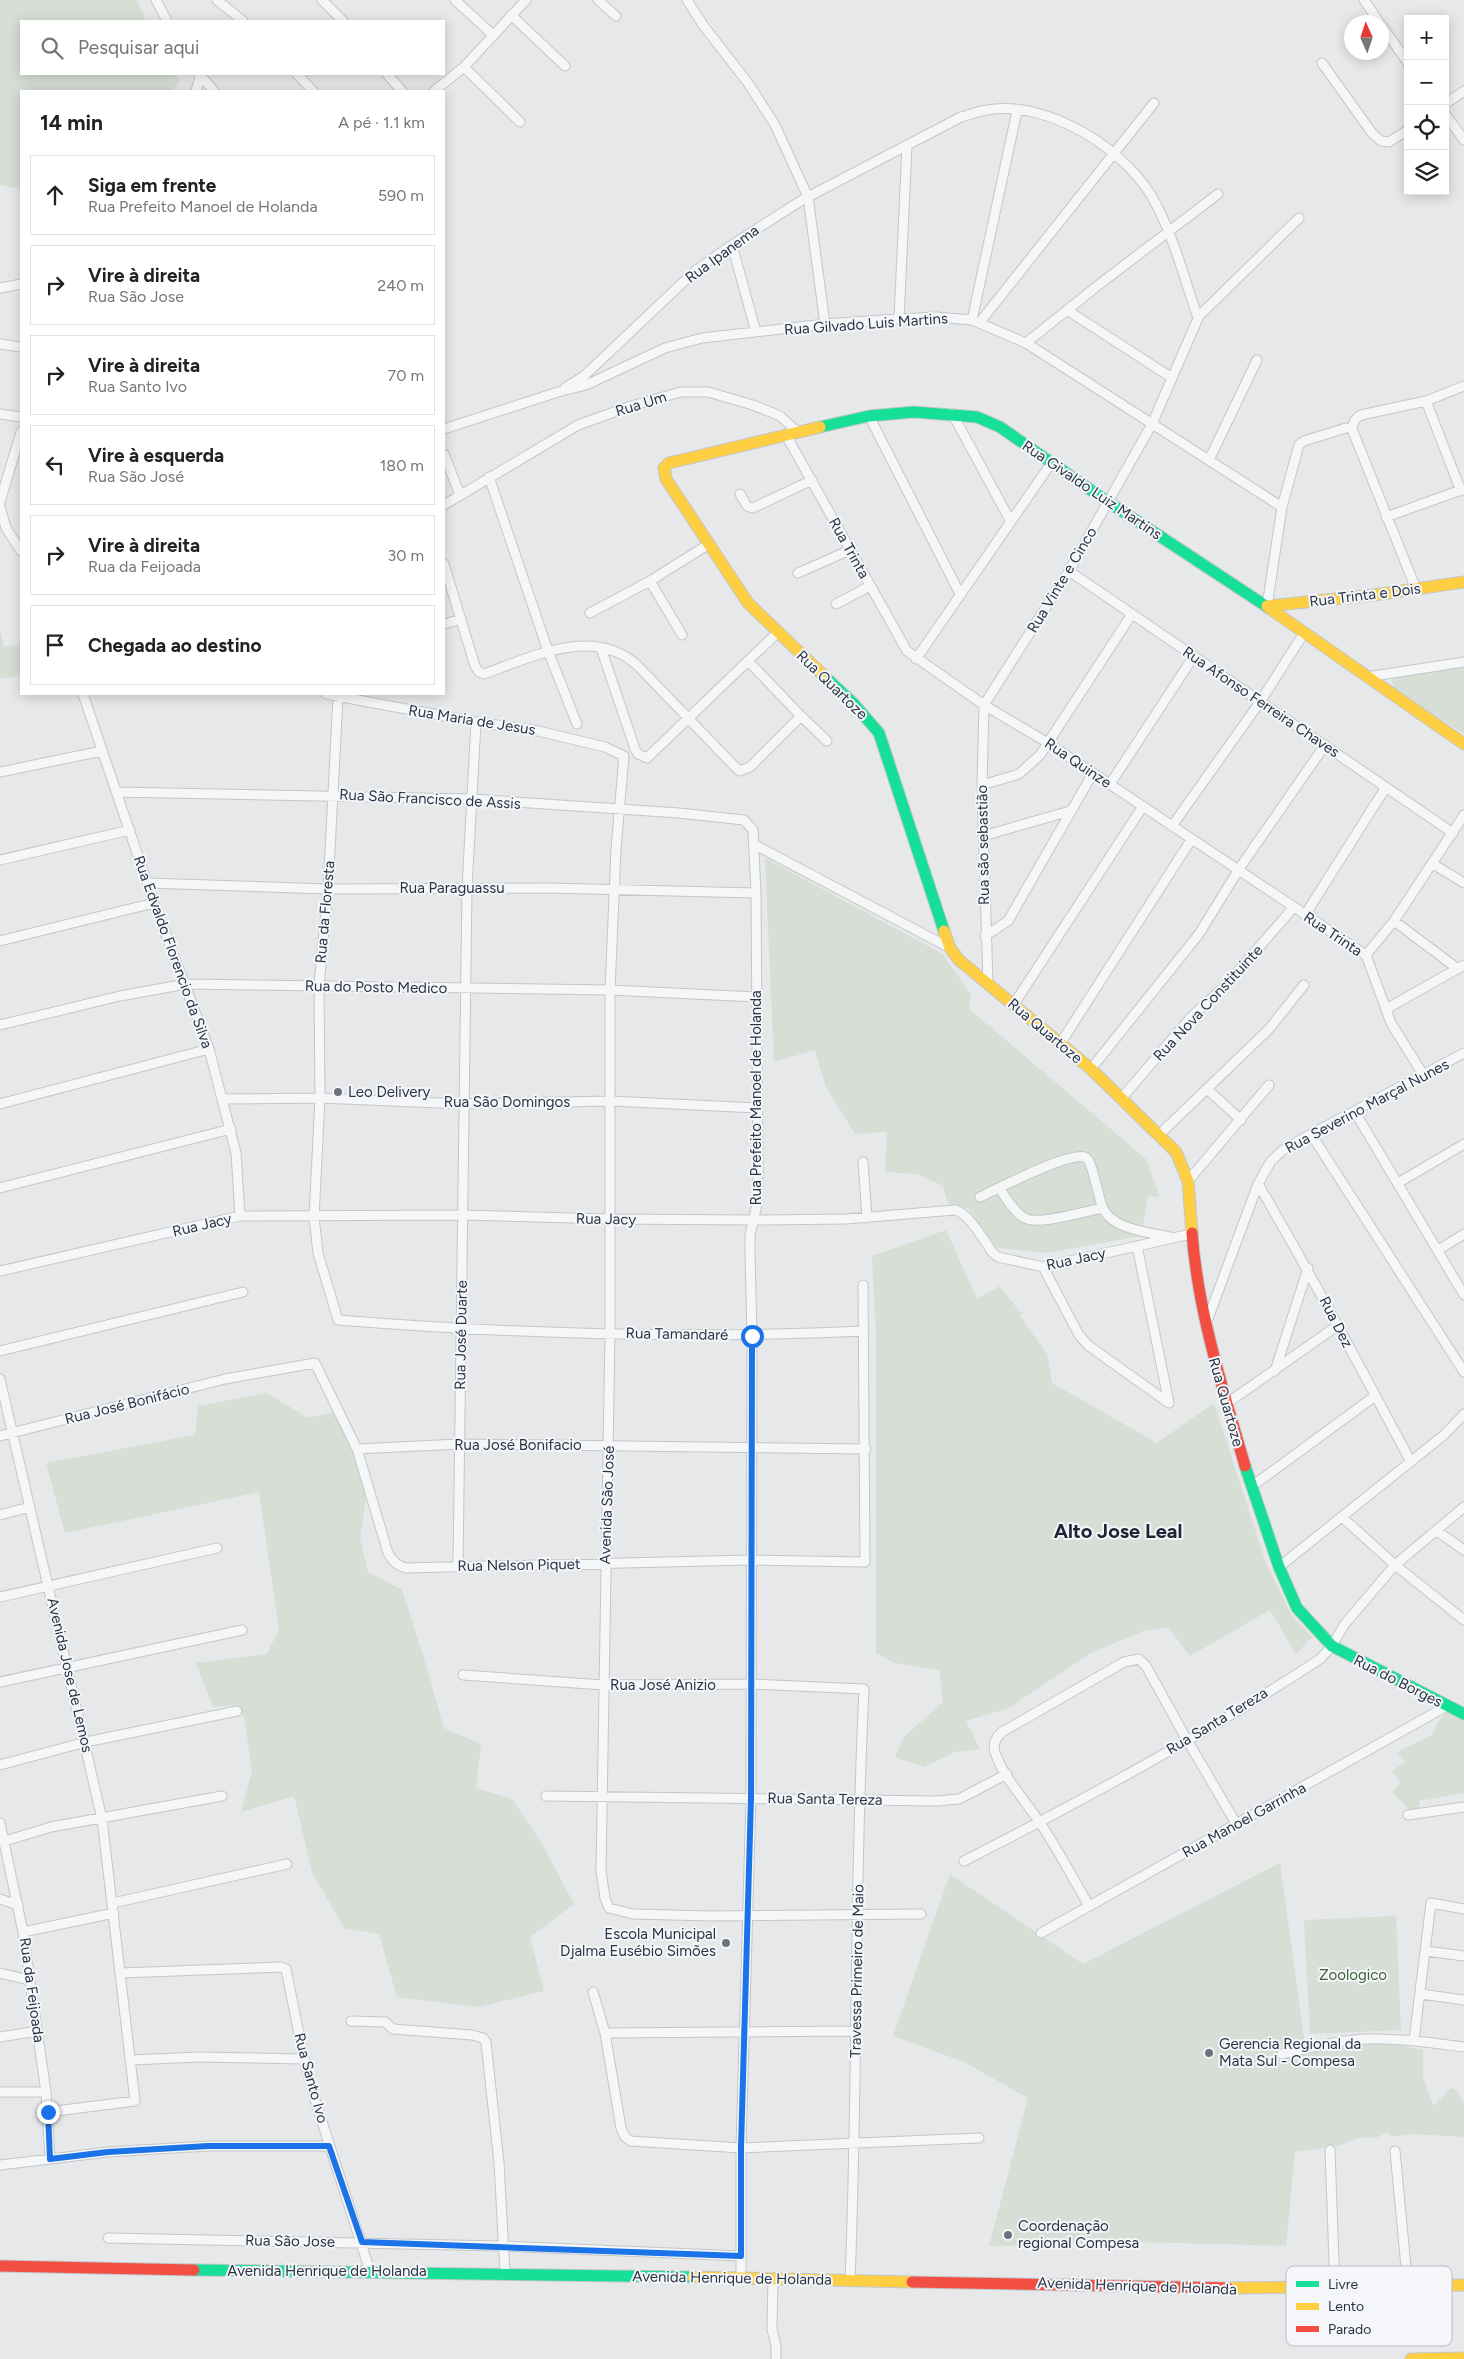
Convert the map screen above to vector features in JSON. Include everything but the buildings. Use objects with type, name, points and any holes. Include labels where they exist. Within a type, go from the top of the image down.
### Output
[{"type":"street","points":[[156,0],[166,20]]},
{"type":"street","points":[[217,0],[242,20]]},
{"type":"street","points":[[322,0],[341,20]]},
{"type":"street","points":[[455,0],[493,35]]},
{"type":"street","points":[[435,90],[464,67],[526,0]]},
{"type":"street","points":[[598,0],[616,16]]},
{"type":"street","points":[[687,0],[703,25],[748,83],[775,125],[808,198],[825,324]]},
{"type":"street","points":[[1364,0],[1374,15]]},
{"type":"street","points":[[511,15],[565,66]]},
{"type":"street","points":[[1389,36],[1406,60]]},
{"type":"street","points":[[1322,63],[1372,133],[1381,141],[1389,142],[1404,133]]},
{"type":"street","points":[[464,67],[520,122]]},
{"type":"street","points":[[196,90],[199,75]]},
{"type":"street","points":[[199,75],[213,90]]},
{"type":"street","points":[[298,75],[312,90]]},
{"type":"street","points":[[388,75],[401,90]]},
{"type":"street","points":[[1449,101],[1464,91]]},
{"type":"street","points":[[976,321],[1154,103]]},
{"type":"street","name":"Rua Ipanema","points":[[558,392],[584,376],[695,271],[732,245],[808,198],[961,117],[988,109],[1017,111],[1053,118],[1090,135],[1113,152],[1142,182],[1157,206],[1198,317]]},
{"type":"street","points":[[976,321],[1017,111]]},
{"type":"street","points":[[1449,119],[1464,140]]},
{"type":"street","points":[[899,319],[907,146]]},
{"type":"street","points":[[1026,343],[1218,194]]},
{"type":"street","points":[[1198,317],[1299,218]]},
{"type":"street","points":[[732,245],[756,332]]},
{"type":"street","points":[[0,288],[20,284]]},
{"type":"street","points":[[1068,310],[1172,378]]},
{"type":"street","name":"Rua Gilvado Luis Martins","points":[[445,429],[593,382],[616,369],[665,348],[702,338],[825,324],[936,317],[976,321],[1026,343],[1282,507]]},
{"type":"street","name":"Rua Vinte e Cinco","points":[[984,705],[1069,571],[1152,424],[1198,317]]},
{"type":"street","points":[[0,344],[20,347]]},
{"type":"street","points":[[1209,460],[1257,360]]},
{"type":"street","points":[[1416,589],[1352,429],[1353,423],[1356,417],[1361,415],[1426,401],[1464,386]]},
{"type":"street","name":"Rua Um","points":[[460,495],[578,425],[632,406],[681,392],[714,393],[754,405],[780,416],[792,433]]},
{"type":"street","points":[[1386,517],[1462,490],[1426,401]]},
{"type":"street","name":"Rua Givaldo Luiz Martins","points":[[669,463],[869,416],[914,412],[952,413],[977,417],[1000,427],[1108,502],[1267,606],[1464,744]]},
{"type":"street","points":[[952,413],[1011,522]]},
{"type":"street","points":[[0,414],[20,417]]},
{"type":"street","points":[[869,416],[960,594]]},
{"type":"street","points":[[1267,606],[1282,507],[1299,446],[1304,441],[1346,428]]},
{"type":"street","name":"Rua Trinta","points":[[792,433],[812,480],[850,550],[907,651],[916,658]]},
{"type":"street","points":[[1,496],[20,435]]},
{"type":"street","points":[[445,457],[460,495],[445,504]]},
{"type":"street","points":[[916,658],[1052,462]]},
{"type":"street","name":"Rua Quartoze","points":[[669,463],[664,468],[666,479],[748,603],[777,633],[853,703],[879,732],[950,948],[959,960],[1091,1069],[1160,1134],[1176,1152],[1188,1181],[1198,1299],[1226,1404],[1251,1487],[1279,1567],[1297,1608],[1332,1646]]},
{"type":"street","points":[[489,477],[548,651],[578,724]]},
{"type":"street","points":[[740,494],[748,506],[753,508],[812,480]]},
{"type":"street","points":[[0,507],[6,528],[20,549]]},
{"type":"street","points":[[590,613],[650,581],[709,544]]},
{"type":"street","points":[[798,573],[850,550]]},
{"type":"street","points":[[445,567],[475,666],[479,672],[484,674],[548,651],[580,645],[601,648],[627,656],[690,717],[740,770],[750,767],[801,716]]},
{"type":"street","name":"Rua Afonso Ferreira Chaves","points":[[1069,571],[1453,833]]},
{"type":"street","points":[[650,581],[682,635]]},
{"type":"street","name":"Rua Trinta e Dois","points":[[1267,606],[1464,582]]},
{"type":"street","points":[[836,604],[870,586]]},
{"type":"street","points":[[982,785],[1019,774],[1036,759],[1132,614]]},
{"type":"street","points":[[445,624],[461,619]]},
{"type":"street","points":[[601,648],[638,754],[647,758],[777,633]]},
{"type":"street","points":[[1172,826],[1260,702],[1304,633]]},
{"type":"street","points":[[1110,784],[1194,656]]},
{"type":"street","name":"Rua Quinze","points":[[916,658],[984,705],[1048,742],[1191,840],[1239,869]]},
{"type":"street","points":[[748,661],[827,741]]},
{"type":"street","points":[[1367,676],[1464,662]]},
{"type":"street","name":"Rua Edvaldo Florencio da Silva","points":[[83,695],[154,903],[209,1049],[236,1153],[240,1216]]},
{"type":"street","name":"Rua Maria de Jesus","points":[[330,695],[476,722],[538,731],[605,746],[624,756],[621,809]]},
{"type":"street","name":"Rua da Floresta","points":[[338,697],[328,889],[319,985],[320,1098],[314,1217],[318,1253],[338,1320]]},
{"type":"street","name":"Rua são sebastião","points":[[984,705],[982,785],[985,936],[988,984]]},
{"type":"street","points":[[467,888],[476,722]]},
{"type":"street","points":[[1091,1069],[1199,934],[1239,869],[1325,745]]},
{"type":"street","points":[[0,772],[102,751]]},
{"type":"street","points":[[985,936],[1008,921],[1027,891],[1070,811],[1093,773]]},
{"type":"street","points":[[1305,915],[1386,786]]},
{"type":"street","name":"Rua São Francisco de Assis","points":[[116,792],[334,795],[471,800],[679,813],[744,820]]},
{"type":"street","points":[[1014,1004],[1143,806]]},
{"type":"street","points":[[611,1101],[610,990],[614,891],[621,809]]},
{"type":"street","points":[[983,836],[1070,811]]},
{"type":"street","points":[[1366,955],[1394,922],[1464,815]]},
{"type":"street","name":"Rua Prefeito Manoel de Holanda","points":[[741,2280],[741,2148],[751,1798],[750,1560],[752,1336],[750,1253],[758,1190],[755,845],[754,830],[744,820]]},
{"type":"street","points":[[0,860],[130,830]]},
{"type":"street","points":[[1060,1044],[1191,840]]},
{"type":"street","points":[[755,845],[950,948]]},
{"type":"street","points":[[1433,864],[1464,883]]},
{"type":"street","name":"Rua Trinta","points":[[1239,869],[1366,955],[1391,1023],[1424,1076]]},
{"type":"street","name":"Rua Paraguassu","points":[[147,883],[328,889],[467,888],[756,893]]},
{"type":"street","name":"Rua José Duarte","points":[[458,1566],[458,1444],[467,888]]},
{"type":"street","points":[[0,941],[154,903]]},
{"type":"street","name":"Rua Nova Constituinte","points":[[1121,1099],[1191,1017],[1225,986],[1294,907]]},
{"type":"street","points":[[1386,1008],[1461,967],[1394,922]]},
{"type":"street","name":"Rua do Posto Medico","points":[[0,1024],[120,996],[186,984],[610,990],[756,997]]},
{"type":"street","points":[[1160,1134],[1269,1029],[1304,985]]},
{"type":"street","points":[[0,1104],[209,1049]]},
{"type":"street","name":"Rua Severino Marçal Nunes","points":[[1205,1326],[1258,1184],[1264,1170],[1277,1156],[1311,1134],[1424,1076],[1464,1053]]},
{"type":"street","points":[[1188,1181],[1269,1085]]},
{"type":"street","points":[[1207,1089],[1241,1120]]},
{"type":"street","name":"Rua São Domingos","points":[[223,1099],[320,1098],[464,1104],[611,1101],[757,1108]]},
{"type":"street","name":"Avenida São José","points":[[611,1101],[610,1332],[601,1871],[605,1898],[610,1908],[633,1914],[748,1915]]},
{"type":"street","points":[[1355,1112],[1464,1294]]},
{"type":"street","points":[[0,1188],[231,1129]]},
{"type":"street","points":[[1311,1134],[1464,1372]]},
{"type":"street","points":[[1398,1183],[1464,1144]]},
{"type":"street","points":[[980,1197],[1071,1157],[1086,1156],[1091,1166],[1103,1208],[1112,1218],[1126,1226],[1173,1237]]},
{"type":"street","points":[[863,1162],[867,1218]]},
{"type":"street","name":"Rua Dez","points":[[1258,1184],[1308,1268],[1337,1326],[1411,1462]]},
{"type":"street","points":[[999,1188],[1020,1215],[1027,1220],[1046,1220],[1103,1208]]},
{"type":"street","name":"Rua Jacy","points":[[0,1270],[240,1216],[463,1215],[753,1220],[867,1218],[962,1211],[993,1253],[1005,1260],[1043,1267],[1191,1234]]},
{"type":"street","points":[[1438,1250],[1464,1234]]},
{"type":"street","points":[[1043,1267],[1080,1335],[1088,1346],[1169,1403],[1137,1246]]},
{"type":"street","points":[[1274,1371],[1308,1268]]},
{"type":"street","points":[[863,1286],[866,1449]]},
{"type":"street","points":[[0,1351],[243,1292]]},
{"type":"street","name":"Rua Tamandaré","points":[[338,1320],[461,1330],[752,1336],[864,1331]]},
{"type":"street","points":[[1226,1404],[1337,1326]]},
{"type":"street","name":"Rua José Bonifácio","points":[[0,1436],[255,1374],[315,1363],[357,1449]]},
{"type":"street","name":"Avenida Jose de Lemos","points":[[0,1379],[86,1742],[102,1819],[122,1973]]},
{"type":"street","points":[[1251,1487],[1375,1396]]},
{"type":"street","points":[[1279,1567],[1444,1435],[1464,1414]]},
{"type":"street","name":"Rua José Bonifacio","points":[[357,1449],[458,1444],[866,1449]]},
{"type":"street","name":"Rua Nelson Piquet","points":[[357,1449],[388,1554],[393,1562],[400,1566],[414,1567],[750,1560],[865,1562],[866,1449]]},
{"type":"street","points":[[0,1515],[30,1507]]},
{"type":"street","name":"Rua Santa Tereza","points":[[964,1861],[1040,1822],[1187,1740],[1314,1663],[1332,1646],[1344,1625],[1395,1565],[1464,1507]]},
{"type":"street","points":[[1342,1518],[1395,1565],[1464,1620]]},
{"type":"street","points":[[1437,1531],[1464,1550]]},
{"type":"street","points":[[0,1597],[217,1548]]},
{"type":"street","points":[[0,1682],[242,1630]]},
{"type":"street","name":"Rua do Borges","points":[[1332,1646],[1464,1714]]},
{"type":"street","points":[[1089,1906],[1040,1822],[1007,1774],[996,1755],[994,1746],[996,1738],[1002,1732],[1124,1662],[1133,1659],[1143,1662],[1237,1825]]},
{"type":"street","name":"Rua José Anizio","points":[[462,1675],[603,1685],[750,1684],[864,1689]]},
{"type":"street","name":"Travessa Primeiro de Maio","points":[[855,2143],[859,1800],[864,1689]]},
{"type":"street","name":"Rua Manoel Garrinha","points":[[1041,1933],[1447,1706]]},
{"type":"street","points":[[0,1765],[86,1742],[237,1712]]},
{"type":"street","name":"Rua Santa Tereza","points":[[546,1796],[936,1801],[959,1799],[1007,1774]]},
{"type":"street","points":[[5,1841],[51,1827],[222,1796]]},
{"type":"street","points":[[1408,1816],[1464,1807]]},
{"type":"street","name":"Rua da Feijoada","points":[[0,1823],[23,1932],[38,2031],[48,2112],[50,2159]]},
{"type":"street","points":[[113,1903],[286,1864]]},
{"type":"street","points":[[0,1899],[18,1905]]},
{"type":"street","points":[[1414,2040],[1431,1904],[1464,1909]]},
{"type":"street","points":[[23,1932],[114,1913]]},
{"type":"street","points":[[748,1915],[921,1914]]},
{"type":"street","points":[[1426,1951],[1464,1956]]},
{"type":"street","name":"Rua Santo Ivo","points":[[122,1973],[281,1967],[286,1970],[304,2059],[329,2146],[370,2271]]},
{"type":"street","points":[[0,1973],[29,1980]]},
{"type":"street","points":[[48,2112],[135,2101],[122,1973]]},
{"type":"street","points":[[593,1992],[605,2033],[621,2128],[625,2137],[632,2141],[741,2148],[979,2138]]},
{"type":"street","points":[[1421,1994],[1464,2000]]},
{"type":"street","points":[[351,2021],[385,2022],[393,2029],[472,2035],[483,2038],[487,2047],[499,2163],[504,2273]]},
{"type":"street","points":[[605,2033],[745,2030],[856,2031]]},
{"type":"street","points":[[0,2037],[38,2031]]},
{"type":"street","points":[[1282,2054],[1335,2042],[1367,2039],[1414,2040],[1464,2047]]},
{"type":"street","points":[[132,2060],[172,2058],[304,2059]]},
{"type":"street","points":[[0,2092],[46,2092]]},
{"type":"street","points":[[850,2281],[855,2143]]},
{"type":"street","points":[[0,2165],[108,2152],[208,2146],[329,2146]]},
{"type":"street","points":[[1330,2150],[1334,2266]]},
{"type":"street","points":[[1395,2151],[1406,2266]]},
{"type":"street","name":"Rua São Jose","points":[[108,2238],[362,2242],[741,2256]]},
{"type":"street","name":"Avenida Henrique de Holanda","points":[[0,2266],[226,2271],[504,2273],[741,2280],[1286,2288]]},
{"type":"street","points":[[773,2280],[772,2329],[776,2346],[776,2359]]},
{"type":"street","points":[[1411,2359],[1464,2358]]},
{"type":"green space","points":[[0,0],[137,0],[146,20],[20,20],[20,75],[176,75],[179,81],[174,90],[20,90],[20,189],[0,185]]},
{"type":"green space","points":[[0,629],[4,647],[20,644],[20,675],[0,679]]},
{"type":"green space","points":[[1464,665],[1464,734],[1395,689],[1392,682],[1395,675]]},
{"type":"green space","points":[[765,858],[943,954],[971,995],[969,1009],[1146,1159],[1160,1197],[1148,1196],[1141,1236],[1046,1253],[997,1248],[968,1208],[948,1204],[943,1186],[917,1174],[885,1172],[887,1132],[855,1134],[826,1087],[815,1050],[774,1062]]},
{"type":"green space","points":[[946,1230],[977,1299],[1000,1286],[1020,1312],[1024,1312],[1020,1316],[1047,1354],[1052,1383],[1157,1443],[1214,1403],[1266,1563],[1292,1616],[1312,1637],[1296,1654],[1270,1610],[1190,1656],[1168,1627],[1143,1631],[1089,1654],[1009,1708],[966,1721],[980,1749],[955,1752],[924,1767],[895,1757],[904,1737],[943,1702],[939,1670],[895,1663],[876,1653],[876,1331],[872,1256]]},
{"type":"green space","points":[[267,1393],[308,1418],[337,1411],[367,1493],[360,1538],[368,1572],[402,1590],[444,1728],[481,1744],[476,1788],[512,1799],[541,1842],[574,1904],[530,1937],[544,1991],[478,2007],[397,1997],[379,1934],[344,1928],[312,1872],[294,1796],[241,1812],[252,1771],[244,1717],[236,1705],[213,1707],[196,1663],[267,1654],[279,1629],[259,1492],[65,1533],[46,1463],[195,1435],[198,1406]]},
{"type":"green space","points":[[1446,1713],[1464,1721],[1464,1793],[1419,1801],[1420,1809],[1408,1810],[1393,1791],[1401,1782],[1392,1772],[1405,1761],[1397,1752],[1432,1735],[1437,1723]]},
{"type":"green space","points":[[1280,1863],[1305,2045],[1304,2054],[1351,2045],[1393,2044],[1423,2050],[1423,2076],[1433,2106],[1451,2088],[1457,2090],[1464,2104],[1464,2137],[1412,2134],[1391,2137],[1387,2132],[1376,2138],[1359,2138],[1338,2146],[1295,2152],[1286,2246],[1138,2242],[989,2246],[1028,2098],[964,2062],[893,2036],[950,1874],[1083,1964]]},
{"type":"green space","name":"Zoologico","points":[[1396,1916],[1401,2030],[1310,2034],[1304,1920]]},
{"type":"traffic: fast","points":[[820,427],[869,416],[914,412],[977,417],[1000,427],[1108,502],[1269,608]]},
{"type":"traffic: fast","points":[[822,674],[853,703],[879,733],[944,931]]},
{"type":"traffic: fast","points":[[1245,1466],[1279,1567],[1297,1608],[1332,1646],[1464,1714]]},
{"type":"traffic: fast","points":[[194,2270],[693,2277]]},
{"type":"traffic: slow","points":[[820,427],[669,463],[664,468],[666,479],[748,603],[822,674]]},
{"type":"traffic: slow","points":[[1267,606],[1374,595],[1464,582]]},
{"type":"traffic: slow","points":[[1269,608],[1464,744]]},
{"type":"traffic: slow","points":[[944,931],[950,948],[959,960],[1091,1069],[1176,1152],[1188,1181],[1192,1233]]},
{"type":"traffic: slow","points":[[693,2277],[912,2282]]},
{"type":"traffic: slow","points":[[1452,2285],[1464,2285]]},
{"type":"traffic: slow","points":[[1228,2288],[1286,2287]]},
{"type":"traffic: slow","points":[[1411,2359],[1464,2358]]},
{"type":"traffic: jam","points":[[1192,1233],[1195,1263],[1212,1351],[1245,1466]]},
{"type":"traffic: jam","points":[[0,2266],[194,2270]]},
{"type":"traffic: jam","points":[[912,2282],[1228,2288]]},
{"type":"place","name":"Leo Delivery","points":[[338,1092]]},
{"type":"place","name":"Escola Municipal Djalma Eusébio Simões","points":[[726,1943]]},
{"type":"place","name":"Gerencia Regional da Mata Sul - Compesa","points":[[1209,2053]]},
{"type":"place","name":"Coordenação regional Compesa","points":[[1008,2235]]},
{"type":"district","name":"Alto Jose Leal","points":[[1118,1531]]},
{"type":"route","points":[[48,2112],[50,2159],[108,2152],[208,2146],[329,2146],[362,2242],[741,2256],[741,2148],[751,1798],[750,1560],[752,1336]]}]
